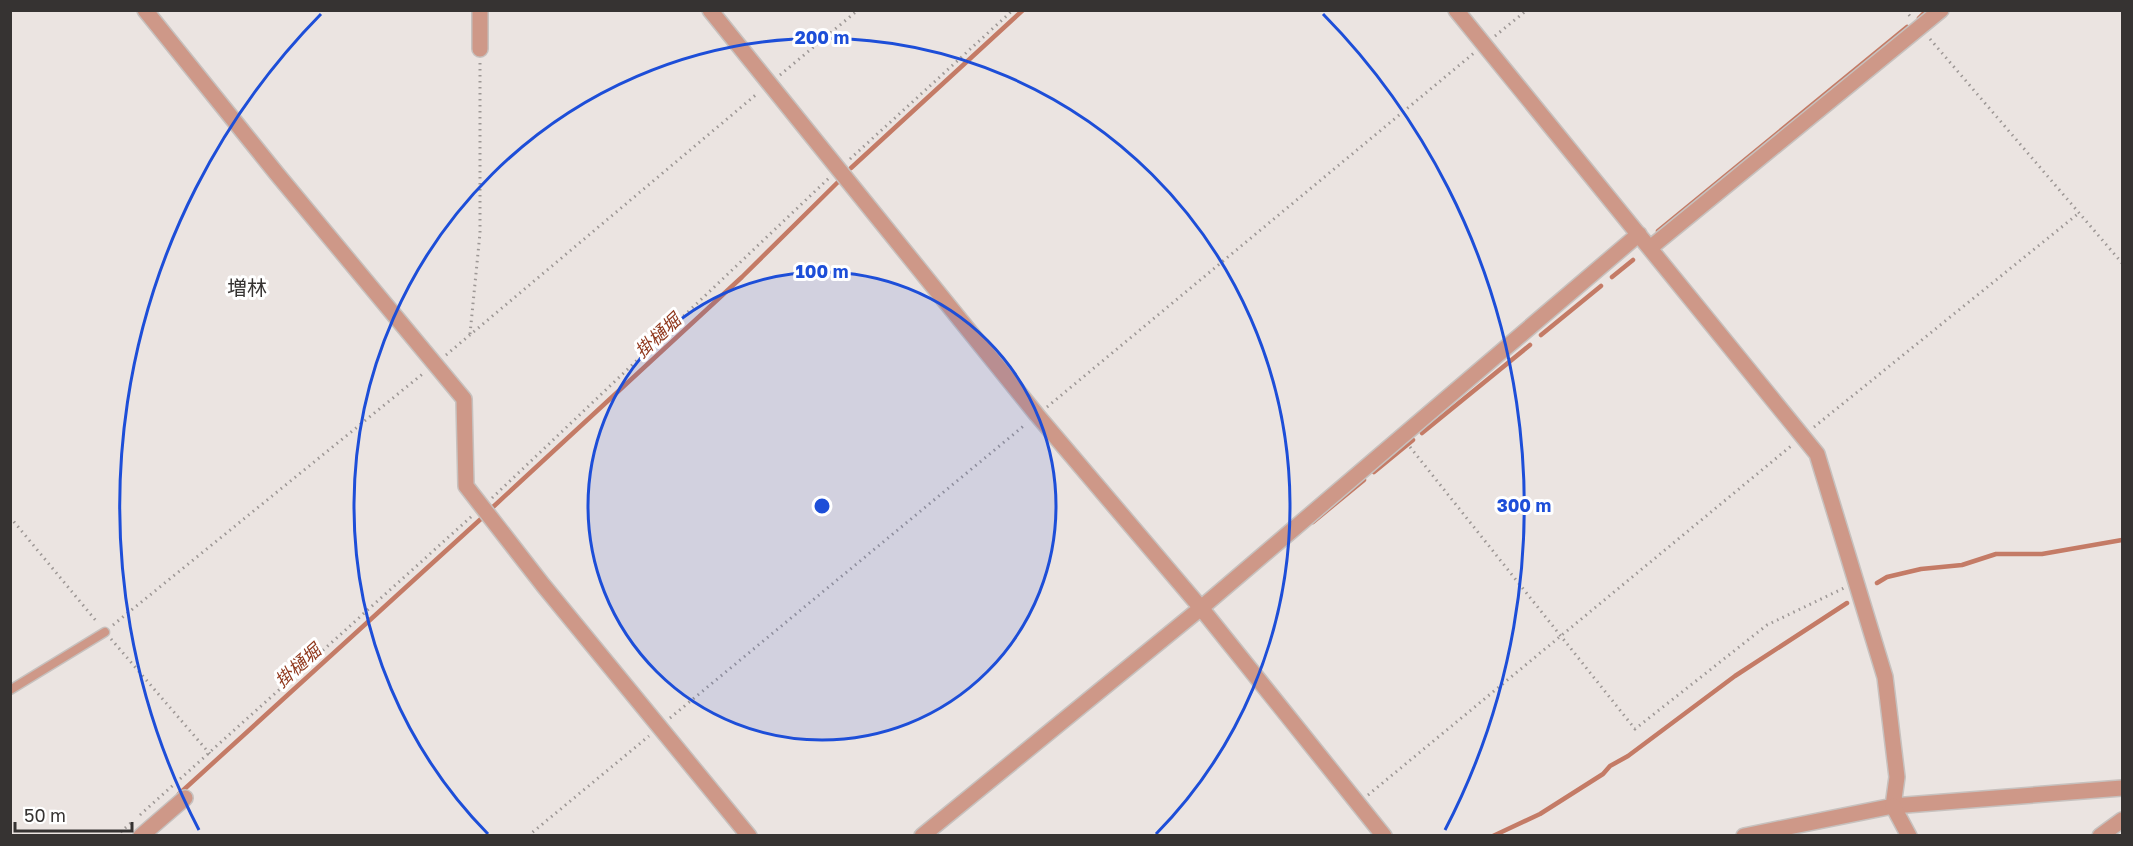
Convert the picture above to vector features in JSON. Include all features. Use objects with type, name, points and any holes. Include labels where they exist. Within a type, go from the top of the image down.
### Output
[{"type":"street","points":[[146,10],[277,174],[464,399],[466,486],[749,836]]},
{"type":"street","points":[[480,10],[480,49]]},
{"type":"street","points":[[710,10],[1037,415],[1201,608],[1384,836]]},
{"type":"street","points":[[1456,10],[1817,454],[1885,677],[1897,777],[1893,806],[1909,836]]},
{"type":"street","points":[[1650,248],[1941,10]]},
{"type":"street","points":[[922,836],[1201,608],[1639,234]]},
{"type":"street","points":[[1744,836],[1893,806],[2122,788]]},
{"type":"street","points":[[141,836],[185,798]]},
{"type":"street","points":[[2100,836],[2122,820]]},
{"type":"lane","points":[[10,690],[105,632]]},
{"type":"path","points":[[105,632],[436,363],[858,10]]},
{"type":"path","points":[[116,836],[485,511],[1013,10]]},
{"type":"path","points":[[528,836],[1527,10]]},
{"type":"path","points":[[1920,28],[2122,263]]},
{"type":"path","points":[[470,334],[480,232],[480,49]]},
{"type":"path","points":[[1359,804],[1559,635],[2079,213]]},
{"type":"path","points":[[1401,437],[1635,729],[1767,625],[1856,582]]},
{"type":"waterway","name":"掛樋堀","points":[[851,168],[1023,10]]},
{"type":"waterway","points":[[1919,18],[1927,10]]},
{"type":"waterway","points":[[1658,231],[1907,27]]},
{"type":"waterway","name":"掛樋堀","points":[[493,507],[742,277],[838,182]]},
{"type":"waterway","points":[[1612,277],[1633,260]]},
{"type":"waterway","points":[[1541,335],[1601,286]]},
{"type":"waterway","points":[[1422,433],[1530,345]]},
{"type":"waterway","points":[[1374,472],[1413,440]]},
{"type":"waterway","points":[[1313,522],[1364,480]]},
{"type":"waterway","name":"掛樋堀","points":[[179,794],[483,517]]},
{"type":"waterway","points":[[1877,583],[1887,577],[1921,569],[1962,565],[1996,554],[2042,554],[2122,540]]},
{"type":"waterway","points":[[1493,836],[1540,814],[1603,774],[1610,766],[1628,756],[1735,676],[1847,603]]},
{"type":"district","name":"増林","points":[[247,288]]}]
